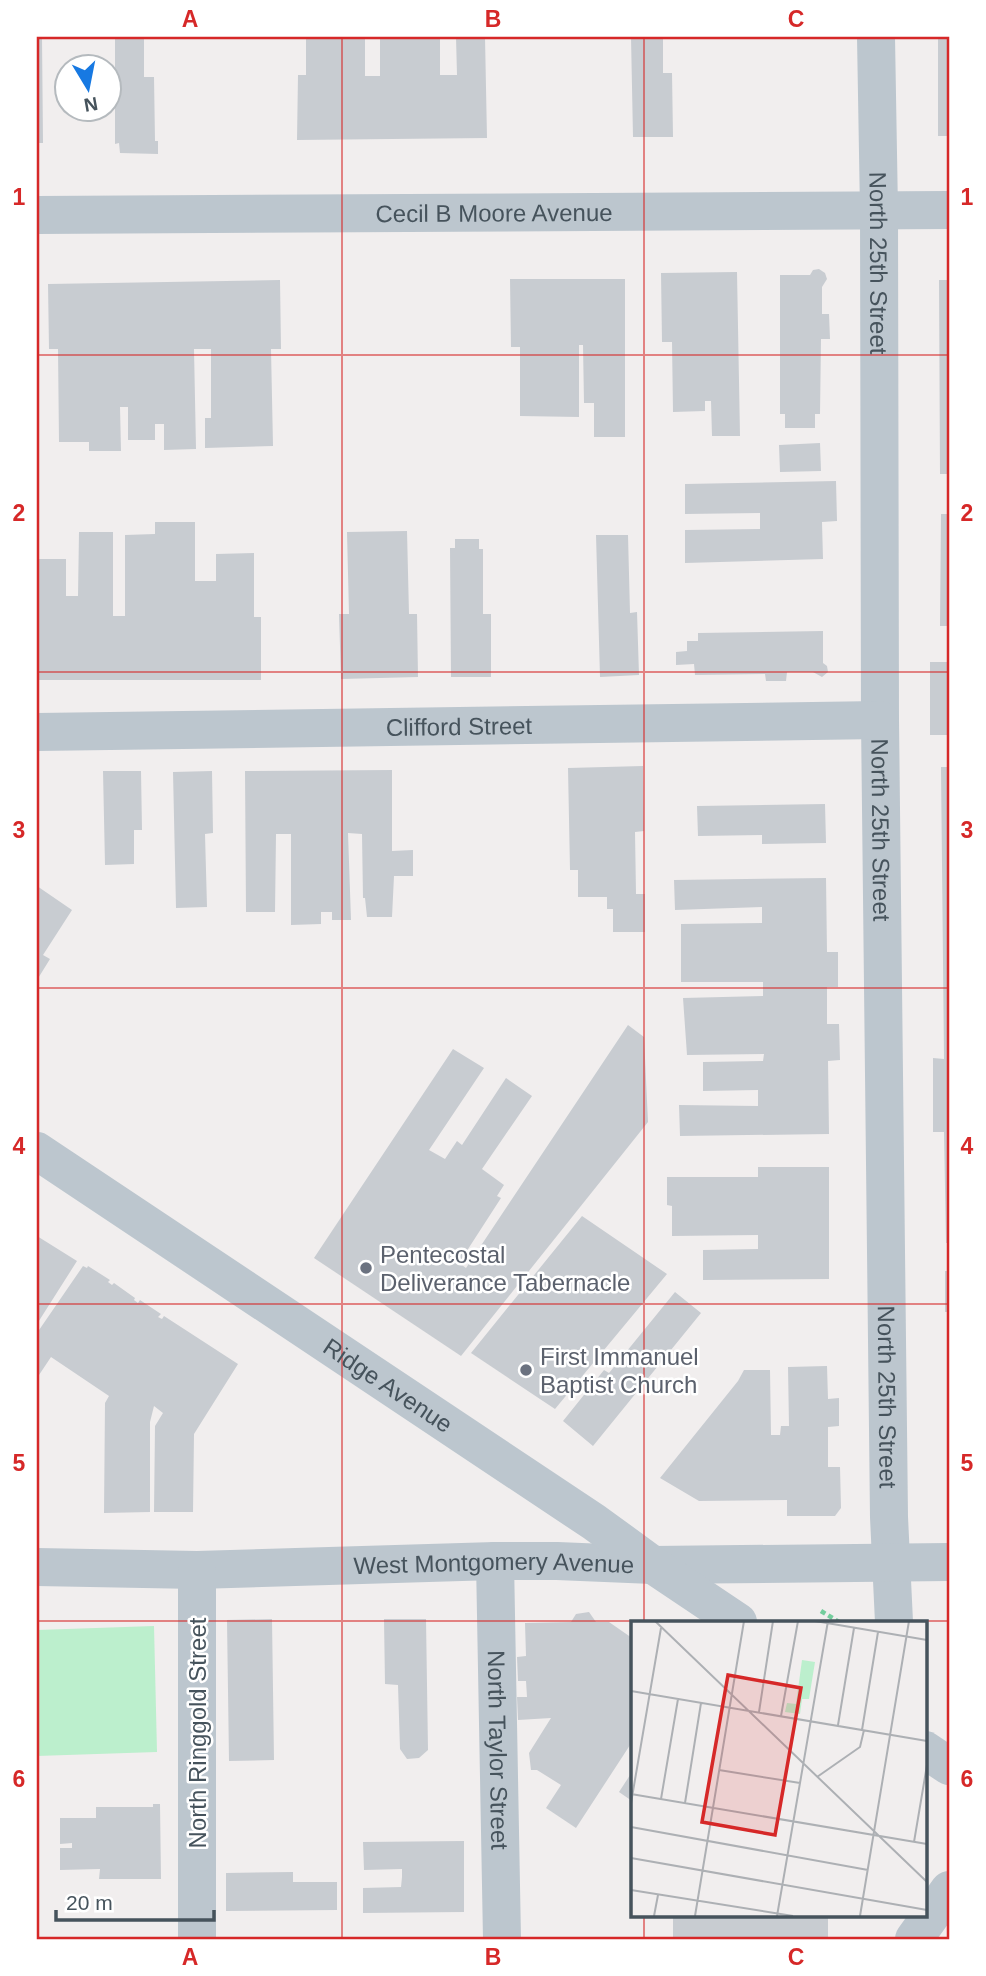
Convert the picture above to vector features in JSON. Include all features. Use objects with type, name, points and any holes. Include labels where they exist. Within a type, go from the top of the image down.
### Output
[{"type":"street","name":"North 25th Street","points":[[876,37],[880,720],[890,1564],[894,1621]]},
{"type":"street","name":"Cecil B Moore Avenue","points":[[37,215],[949,210]]},
{"type":"street","name":"Clifford Street","points":[[37,732],[880,720]]},
{"type":"street","name":"Ridge Avenue","points":[[37,1151],[594,1522],[737,1621]]},
{"type":"street","name":"West Montgomery Avenue","points":[[37,1567],[197,1570],[495,1561],[653,1565],[949,1562]]},
{"type":"street","name":"North Taylor Street","points":[[495,1561],[502,1939]]},
{"type":"street","name":"North Ringgold Street","points":[[197,1570],[197,1939]]},
{"type":"street","points":[[926,1751],[949,1766]]},
{"type":"street","points":[[914,1939],[949,1890]]},
{"type":"street","points":[[900,1916],[900,1939]]},
{"type":"green space","points":[[154,1626],[157,1752],[37,1756],[37,1630]]},
{"type":"building","points":[[37,37],[42,37],[43,143],[37,143]]},
{"type":"building","points":[[115,37],[144,37],[144,77],[154,77],[155,141],[158,141],[158,154],[120,153],[119,143],[115,144],[115,122],[122,122],[122,52],[115,52]]},
{"type":"building","points":[[306,37],[365,37],[365,76],[380,76],[380,37],[440,37],[440,75],[457,75],[456,37],[485,37],[487,138],[297,140],[298,75],[306,75]]},
{"type":"building","points":[[631,37],[663,37],[663,73],[672,73],[673,137],[633,137]]},
{"type":"building","points":[[938,37],[949,37],[949,136],[938,136]]},
{"type":"building","points":[[819,269],[825,273],[827,279],[822,287],[822,314],[829,314],[830,339],[821,339],[820,414],[815,414],[815,428],[785,428],[785,414],[780,414],[780,275],[810,275],[813,270]]},
{"type":"building","points":[[737,272],[740,436],[712,436],[711,401],[705,401],[705,411],[673,412],[672,342],[662,342],[661,273]]},
{"type":"building","points":[[510,279],[625,279],[625,437],[594,437],[594,403],[584,403],[583,345],[579,345],[579,417],[520,416],[520,347],[511,347]]},
{"type":"building","points":[[280,280],[281,349],[271,349],[273,446],[205,448],[205,418],[211,418],[211,349],[194,349],[196,449],[164,450],[164,424],[155,424],[155,440],[128,440],[128,407],[120,407],[121,451],[89,451],[89,442],[59,442],[58,349],[49,349],[48,284]]},
{"type":"building","points":[[939,280],[949,280],[949,474],[940,474]]},
{"type":"building","points":[[820,443],[821,471],[780,472],[779,445]]},
{"type":"building","points":[[836,481],[837,521],[822,522],[823,559],[685,563],[685,530],[760,529],[760,513],[685,514],[685,484]]},
{"type":"building","points":[[941,514],[949,514],[949,626],[940,626]]},
{"type":"building","points":[[155,522],[195,522],[195,581],[216,581],[216,554],[254,553],[254,617],[261,617],[261,680],[37,680],[37,559],[66,559],[66,596],[78,596],[79,532],[113,532],[113,616],[125,616],[125,535],[155,534]]},
{"type":"building","points":[[407,531],[409,614],[417,614],[418,677],[341,679],[339,614],[349,614],[347,532]]},
{"type":"building","points":[[596,535],[628,535],[630,613],[637,612],[639,675],[600,677]]},
{"type":"building","points":[[455,539],[479,539],[479,549],[483,549],[483,614],[491,614],[491,677],[451,677],[450,548],[455,548]]},
{"type":"building","points":[[823,631],[823,663],[828,672],[822,677],[813,672],[787,672],[786,681],[766,681],[765,674],[695,675],[694,664],[676,665],[676,652],[687,651],[687,641],[698,641],[698,633]]},
{"type":"building","points":[[930,662],[949,662],[949,735],[930,735]]},
{"type":"building","points":[[643,766],[644,831],[635,832],[636,894],[645,894],[645,932],[613,932],[613,909],[607,909],[607,897],[578,897],[578,870],[570,870],[568,768]]},
{"type":"building","points":[[941,767],[949,767],[949,1243],[946,1243],[944,1132],[933,1132],[933,1058],[944,1059]]},
{"type":"building","points":[[392,770],[392,851],[413,850],[413,876],[394,876],[392,917],[367,917],[363,898],[362,834],[348,833],[351,920],[332,920],[332,912],[321,912],[321,924],[291,925],[291,834],[276,834],[275,912],[246,912],[245,771]]},
{"type":"building","points":[[103,771],[141,771],[142,830],[134,830],[134,864],[105,865]]},
{"type":"building","points":[[212,771],[213,833],[205,834],[207,907],[176,908],[173,772]]},
{"type":"building","points":[[825,804],[826,843],[762,844],[762,835],[698,836],[697,806]]},
{"type":"building","points":[[826,878],[827,952],[838,952],[838,987],[827,987],[827,1024],[839,1024],[840,1060],[828,1061],[829,1134],[680,1136],[679,1105],[758,1106],[758,1090],[703,1091],[703,1062],[763,1061],[764,1054],[687,1055],[683,998],[763,996],[763,982],[681,982],[681,924],[762,923],[762,907],[675,910],[674,880]]},
{"type":"building","points":[[37,886],[72,910],[43,955],[50,959],[37,980]]},
{"type":"building","points":[[628,1025],[644,1037],[648,1122],[461,1356],[314,1258],[453,1049],[484,1068],[429,1150],[445,1159],[457,1141],[462,1145],[506,1078],[532,1096],[482,1169],[504,1185],[497,1196],[501,1198],[459,1263],[466,1268]]},
{"type":"building","points":[[758,1167],[829,1167],[829,1279],[703,1280],[703,1250],[758,1249],[758,1235],[672,1236],[672,1206],[667,1205],[667,1177],[758,1177]]},
{"type":"building","points":[[582,1216],[667,1274],[555,1409],[471,1353]]},
{"type":"building","points":[[37,1236],[77,1261],[37,1324]]},
{"type":"building","points":[[83,1266],[88,1266],[110,1280],[108,1282],[112,1285],[114,1283],[138,1303],[140,1300],[161,1314],[158,1317],[162,1319],[164,1316],[238,1364],[194,1434],[193,1512],[154,1512],[155,1426],[163,1413],[154,1406],[150,1422],[150,1512],[104,1513],[105,1403],[109,1396],[51,1357],[37,1378],[37,1333]]},
{"type":"building","points":[[945,1271],[949,1271],[949,1312],[945,1312]]},
{"type":"building","points":[[675,1292],[701,1313],[593,1446],[563,1421],[604,1370],[609,1373]]},
{"type":"building","points":[[827,1366],[828,1399],[839,1398],[839,1426],[828,1427],[828,1467],[840,1467],[841,1508],[835,1516],[787,1516],[787,1500],[699,1501],[660,1478],[744,1370],[770,1370],[771,1435],[780,1435],[781,1426],[789,1426],[788,1367]]},
{"type":"building","points":[[589,1612],[596,1622],[609,1622],[631,1637],[631,1744],[576,1828],[546,1808],[561,1785],[537,1770],[531,1770],[529,1753],[551,1718],[518,1720],[517,1697],[527,1697],[526,1681],[518,1681],[517,1657],[526,1656],[525,1623],[571,1622],[576,1614]]},
{"type":"building","points":[[272,1619],[274,1760],[229,1761],[227,1620]]},
{"type":"building","points":[[384,1619],[426,1619],[428,1750],[419,1758],[407,1759],[400,1749],[398,1685],[385,1684]]},
{"type":"building","points":[[631,1774],[631,1800],[619,1792]]},
{"type":"building","points":[[153,1804],[160,1804],[161,1879],[99,1879],[100,1869],[60,1870],[60,1848],[72,1848],[72,1843],[60,1844],[60,1818],[96,1818],[96,1807],[153,1807]]},
{"type":"building","points":[[464,1841],[464,1912],[363,1913],[363,1888],[401,1887],[402,1869],[364,1870],[363,1842]]},
{"type":"building","points":[[293,1872],[293,1882],[337,1882],[337,1910],[226,1911],[226,1873]]},
{"type":"building","points":[[673,1916],[828,1916],[828,1939],[673,1939]]},
{"type":"place","name":"Pentecostal Deliverance Tabernacle","points":[[366,1268]]},
{"type":"place","name":"First Immanuel Baptist Church","points":[[526,1370]]}]
